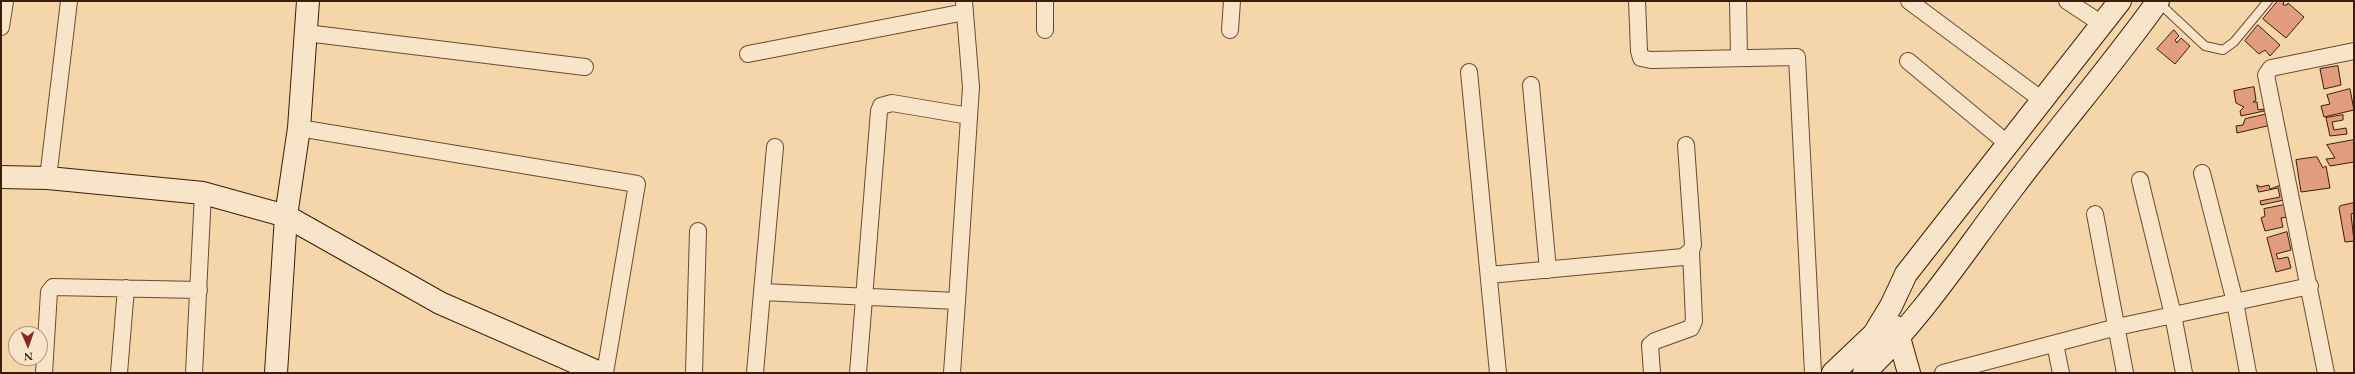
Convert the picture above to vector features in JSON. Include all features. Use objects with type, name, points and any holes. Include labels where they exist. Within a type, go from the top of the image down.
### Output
[{"type":"street","points":[[1,28],[5,1]]},
{"type":"street","points":[[48,178],[69,1]]},
{"type":"street","points":[[276,373],[286,216],[298,128],[308,1]]},
{"type":"street","points":[[1045,30],[1046,1]]},
{"type":"street","points":[[1230,30],[1232,1]]},
{"type":"street","points":[[1637,1],[1638,51],[1642,58],[1650,60],[1797,56],[1813,373]]},
{"type":"street","points":[[1738,1],[1739,58]]},
{"type":"street","points":[[1909,1],[2042,100]]},
{"type":"street","points":[[2067,1],[2102,24]]},
{"type":"street","points":[[1833,373],[1874,334],[1891,306],[1906,274],[2120,1]]},
{"type":"street","points":[[1864,373],[1882,365],[1898,337],[1950,275],[2016,184],[2158,1]]},
{"type":"street","points":[[748,54],[964,7],[971,87],[958,301],[952,373]]},
{"type":"street","points":[[306,33],[585,67]]},
{"type":"street","points":[[2326,373],[2310,286],[2266,75],[2271,68],[2354,51]]},
{"type":"street","points":[[1908,61],[2008,144]]},
{"type":"street","points":[[1469,72],[1498,373]]},
{"type":"street","points":[[1531,85],[1548,270]]},
{"type":"street","points":[[858,373],[866,297],[879,111],[882,106],[892,103],[970,116]]},
{"type":"street","points":[[298,128],[637,184],[606,373]]},
{"type":"street","points":[[1652,373],[1650,345],[1655,341],[1691,328],[1694,321],[1691,252],[1693,245],[1686,145]]},
{"type":"street","points":[[755,373],[775,147]]},
{"type":"street","points":[[2202,173],[2234,302],[2248,373]]},
{"type":"street","points":[[1,177],[48,178],[203,193],[286,216],[440,302],[600,373]]},
{"type":"street","points":[[2140,180],[2173,315],[2184,373]]},
{"type":"street","points":[[194,373],[203,193]]},
{"type":"street","points":[[2095,214],[2125,373]]},
{"type":"street","points":[[694,373],[698,231]]},
{"type":"street","points":[[1489,275],[1683,257],[1691,252]]},
{"type":"street","points":[[1943,373],[2116,327],[2310,286]]},
{"type":"street","points":[[44,373],[49,292],[53,287],[199,290]]},
{"type":"street","points":[[120,373],[126,288]]},
{"type":"street","points":[[762,292],[958,301]]},
{"type":"street","points":[[1891,306],[1898,337],[1909,373]]},
{"type":"street","points":[[1874,334],[1882,365]]},
{"type":"street","points":[[2055,344],[2061,373]]},
{"type":"lane","points":[[2158,1],[2206,46],[2223,50],[2234,42],[2268,1]]},
{"type":"building","points":[[2278,1],[2284,1],[2283,5],[2287,5],[2288,3],[2304,17],[2286,38],[2263,19]]},
{"type":"building","points":[[2258,25],[2280,45],[2270,56],[2265,50],[2259,54],[2245,41]]},
{"type":"building","points":[[2174,30],[2179,36],[2175,40],[2177,43],[2181,38],[2190,46],[2175,64],[2157,49]]},
{"type":"building","points":[[2338,66],[2341,85],[2324,89],[2320,69]]},
{"type":"building","points":[[2254,87],[2256,100],[2253,102],[2257,102],[2258,110],[2264,109],[2264,111],[2241,116],[2240,111],[2244,107],[2236,103],[2234,91]]},
{"type":"building","points":[[2350,89],[2354,110],[2324,117],[2321,106],[2330,104],[2327,95]]},
{"type":"building","points":[[2268,114],[2271,125],[2237,133],[2236,126],[2243,125],[2245,119]]},
{"type":"building","points":[[2343,115],[2343,120],[2332,122],[2334,130],[2346,128],[2347,134],[2330,136],[2326,118]]},
{"type":"building","points":[[2354,140],[2354,162],[2330,166],[2326,159],[2335,158],[2327,145]]},
{"type":"building","points":[[2317,157],[2323,168],[2326,166],[2330,188],[2301,192],[2296,160]]},
{"type":"building","points":[[2257,185],[2260,187],[2269,185],[2270,189],[2281,185],[2284,200],[2261,205],[2260,201],[2280,197],[2278,188],[2259,192]]},
{"type":"building","points":[[2354,203],[2354,213],[2351,214],[2354,241],[2345,242],[2339,208],[2340,206]]},
{"type":"building","points":[[2284,205],[2287,217],[2281,218],[2283,227],[2265,231],[2261,218],[2265,216],[2264,209]]},
{"type":"building","points":[[2287,232],[2291,250],[2276,254],[2278,259],[2288,257],[2291,268],[2276,272],[2267,238]]}]
